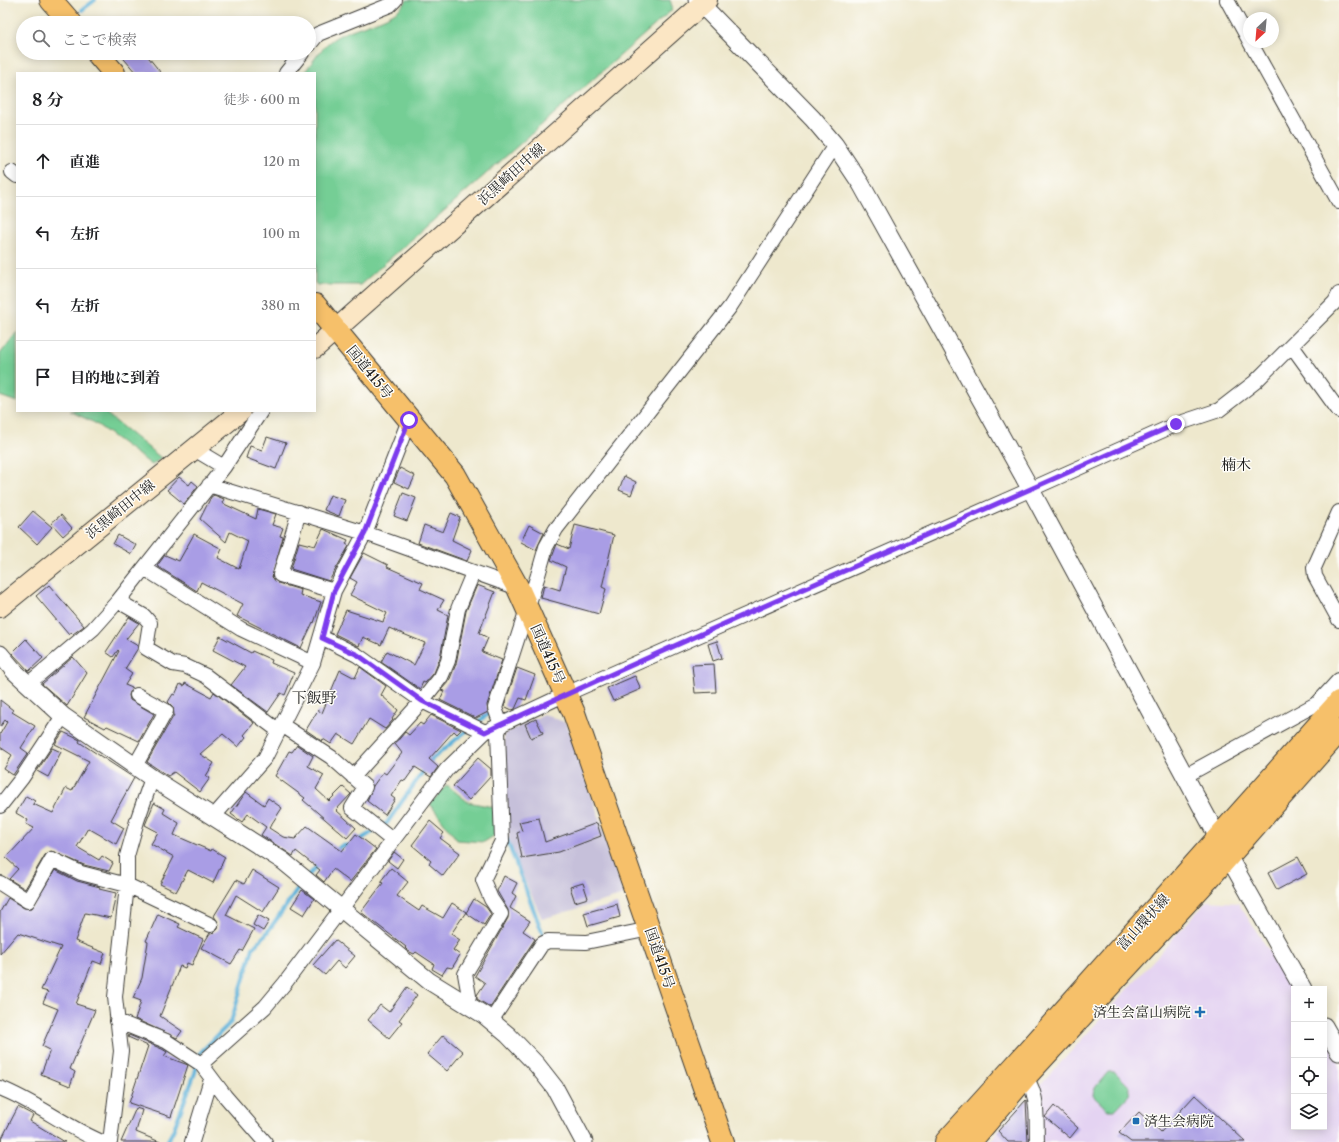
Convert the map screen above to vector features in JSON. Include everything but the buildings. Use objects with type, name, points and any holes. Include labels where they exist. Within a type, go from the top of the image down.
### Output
[{"type":"main road","points":[[51,0],[65,16]]},
{"type":"main road","name":"浜黒崎田中線","points":[[316,347],[702,2]]},
{"type":"main road","points":[[103,60],[113,72]]},
{"type":"main road","name":"国道415号","points":[[316,306],[454,475],[518,588],[566,694],[650,929],[723,1142]]},
{"type":"main road","name":"浜黒崎田中線","points":[[0,607],[240,412]]},
{"type":"main road","name":"富山環状線","points":[[1224,847],[1239,813],[1339,702]]},
{"type":"main road","name":"富山環状線","points":[[946,1142],[1021,1071],[1224,847],[1339,731]]},
{"type":"main road","name":"富山環状線","points":[[970,1142],[1021,1071]]},
{"type":"street","points":[[316,36],[318,34],[390,5],[395,0]]},
{"type":"street","points":[[1227,0],[1243,29]]},
{"type":"street","points":[[702,2],[812,118],[835,145],[861,184],[1031,490],[1185,776],[1301,986]]},
{"type":"street","points":[[1254,48],[1339,202]]},
{"type":"street","points":[[287,72],[296,60]]},
{"type":"street","points":[[466,1004],[469,996],[465,974],[501,914],[490,899],[483,880],[502,841],[498,732],[501,725],[495,708],[546,547],[556,529],[730,308],[835,145]]},
{"type":"street","points":[[201,1064],[265,1007],[285,983],[447,769],[485,732],[566,694],[1031,490],[1176,424],[1219,410],[1255,382],[1335,302],[1339,294]]},
{"type":"street","points":[[1292,346],[1339,411]]},
{"type":"street","points":[[28,684],[93,629],[118,601],[224,467],[260,412]]},
{"type":"street","points":[[214,816],[265,758],[313,663],[322,638],[334,591],[365,533],[409,420]]},
{"type":"street","points":[[194,449],[224,467]]},
{"type":"street","points":[[209,485],[365,533],[518,588]]},
{"type":"street","points":[[298,512],[280,575],[334,591]]},
{"type":"street","points":[[1339,512],[1314,568],[1315,576],[1339,620]]},
{"type":"street","points":[[144,568],[241,629],[313,663]]},
{"type":"street","points":[[353,777],[422,701],[441,677],[448,661],[458,609],[473,573]]},
{"type":"street","points":[[118,601],[144,616],[150,623],[146,648],[173,664],[185,666],[206,676],[280,728],[331,757],[364,787],[352,808],[392,840]]},
{"type":"street","points":[[322,638],[358,655],[422,701],[485,732]]},
{"type":"street","points":[[0,654],[28,684],[63,716],[152,778],[283,861],[429,981],[491,1021],[508,1035],[537,1065],[555,1088],[584,1142]]},
{"type":"street","points":[[1185,776],[1318,703],[1339,680]]},
{"type":"street","points":[[135,766],[166,711],[137,695]]},
{"type":"street","points":[[0,806],[22,778],[63,716]]},
{"type":"street","points":[[110,1142],[120,1051],[115,998],[127,885],[127,856],[136,821],[152,778]]},
{"type":"street","points":[[0,883],[28,901],[52,859],[81,873],[127,885],[211,925]]},
{"type":"street","points":[[491,1021],[542,944],[548,941],[586,942],[650,929]]},
{"type":"street","points":[[117,1021],[166,1041],[201,1064],[211,1079],[265,1142]]},
{"type":"street","points":[[1327,1031],[1339,1052]]},
{"type":"street","points":[[1021,1071],[1035,1093],[1037,1142]]},
{"type":"street","points":[[192,1142],[211,1079]]},
{"type":"street","points":[[0,1088],[19,1095],[81,1133],[102,1142]]},
{"type":"shaded area","points":[[544,714],[566,723],[577,749],[624,895],[542,919],[509,844],[504,734]]},
{"type":"shaded area","name":"済生会富山病院","points":[[1207,901],[1238,903],[1292,986],[1291,1130],[1327,1130],[1327,1040],[1339,1058],[1339,1142],[989,1142]]},
{"type":"green space","points":[[407,0],[670,0],[673,9],[360,285],[317,285],[316,72],[305,72],[313,60],[316,60],[316,56],[320,51],[332,40],[340,35],[383,18],[401,7]]},
{"type":"green space","points":[[16,333],[16,402],[0,396],[0,354]]},
{"type":"green space","points":[[72,412],[104,412],[161,458],[152,465],[95,423]]},
{"type":"green space","points":[[447,785],[468,802],[498,808],[500,832],[484,842],[457,840],[430,804]]},
{"type":"green space","points":[[1108,1072],[1115,1072],[1130,1087],[1129,1095],[1115,1110],[1108,1110],[1093,1096],[1094,1089]]},
{"type":"waterway","points":[[82,10],[95,0]]},
{"type":"waterway","points":[[475,724],[494,710]]},
{"type":"waterway","points":[[358,841],[387,823],[431,760],[470,728]]},
{"type":"waterway","points":[[507,840],[544,937]]},
{"type":"waterway","points":[[335,851],[341,846],[350,845]]},
{"type":"waterway","points":[[307,877],[319,864]]},
{"type":"waterway","points":[[167,1142],[173,1131],[195,1073],[200,1053],[231,1022],[253,948],[266,934],[303,882]]},
{"type":"place","name":"済生会富山病院","points":[[1200,1012]]},
{"type":"place","name":"済生会病院","points":[[1136,1121]]},
{"type":"district","name":"楠木","points":[[1236,464]]},
{"type":"district","name":"下飯野","points":[[314,697]]},
{"type":"route","points":[[409,420],[365,533],[334,591],[322,638],[358,655],[422,701],[485,732],[548,704],[566,694],[1176,424]]}]
